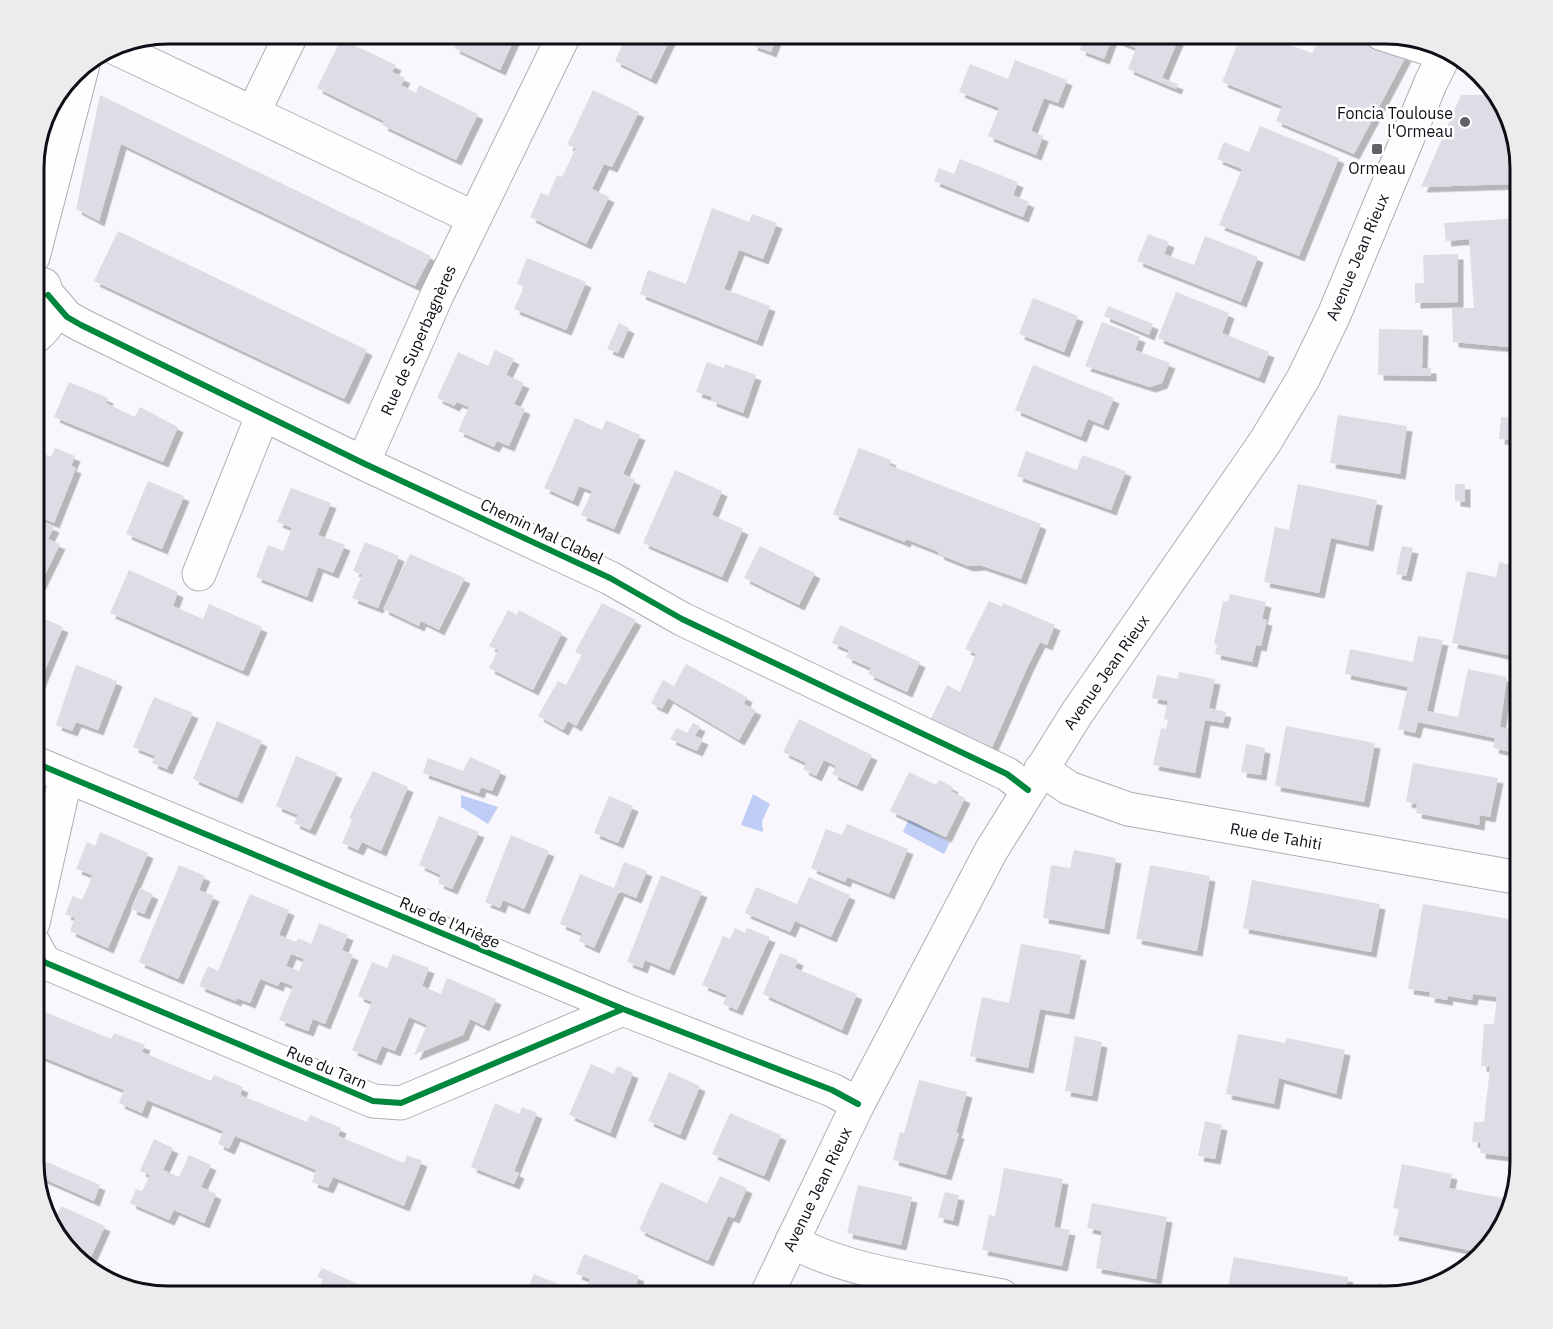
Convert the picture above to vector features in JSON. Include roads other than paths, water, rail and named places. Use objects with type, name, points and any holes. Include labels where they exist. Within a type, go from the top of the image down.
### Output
[{"type":"street","points":[[253,113],[287,44]]},
{"type":"street","name":"Rue de Superbagnères","points":[[363,463],[437,294],[560,44]]},
{"type":"street","points":[[124,52],[474,218]]},
{"type":"street","name":"Avenue Jean Rieux","points":[[771,1286],[858,1104],[991,851],[1077,713],[1264,442],[1303,379],[1334,315],[1443,58]]},
{"type":"street","points":[[44,201],[60,106]]},
{"type":"street","name":"Chemin Mal Clabel","points":[[44,292],[67,317],[81,325],[262,414],[610,578],[682,619],[1007,774],[1035,779]]},
{"type":"street","points":[[44,293],[52,310],[44,324]]},
{"type":"street","points":[[44,334],[81,325]]},
{"type":"street","points":[[199,574],[262,414]]},
{"type":"street","name":"Rue de l'Ariège","points":[[44,767],[623,1009],[832,1090],[858,1104]]},
{"type":"street","points":[[44,874],[66,776]]},
{"type":"street","name":"Rue de Tahiti","points":[[1035,779],[1069,788],[1128,809],[1510,876]]},
{"type":"street","name":"Rue du Tarn","points":[[44,963],[373,1101],[401,1103],[623,1009]]},
{"type":"street","points":[[792,1241],[809,1251],[832,1259],[956,1286]]},
{"type":"water","points":[[753,794],[770,804],[762,821],[763,832],[741,825]]},
{"type":"water","points":[[461,795],[498,807],[488,824],[461,807]]},
{"type":"water","points":[[909,819],[950,842],[944,854],[903,832]]},
{"type":"place","name":"Foncia Toulouse l'Ormeau","points":[[1465,122]]},
{"type":"place","name":"Ormeau","points":[[1377,149]]}]
